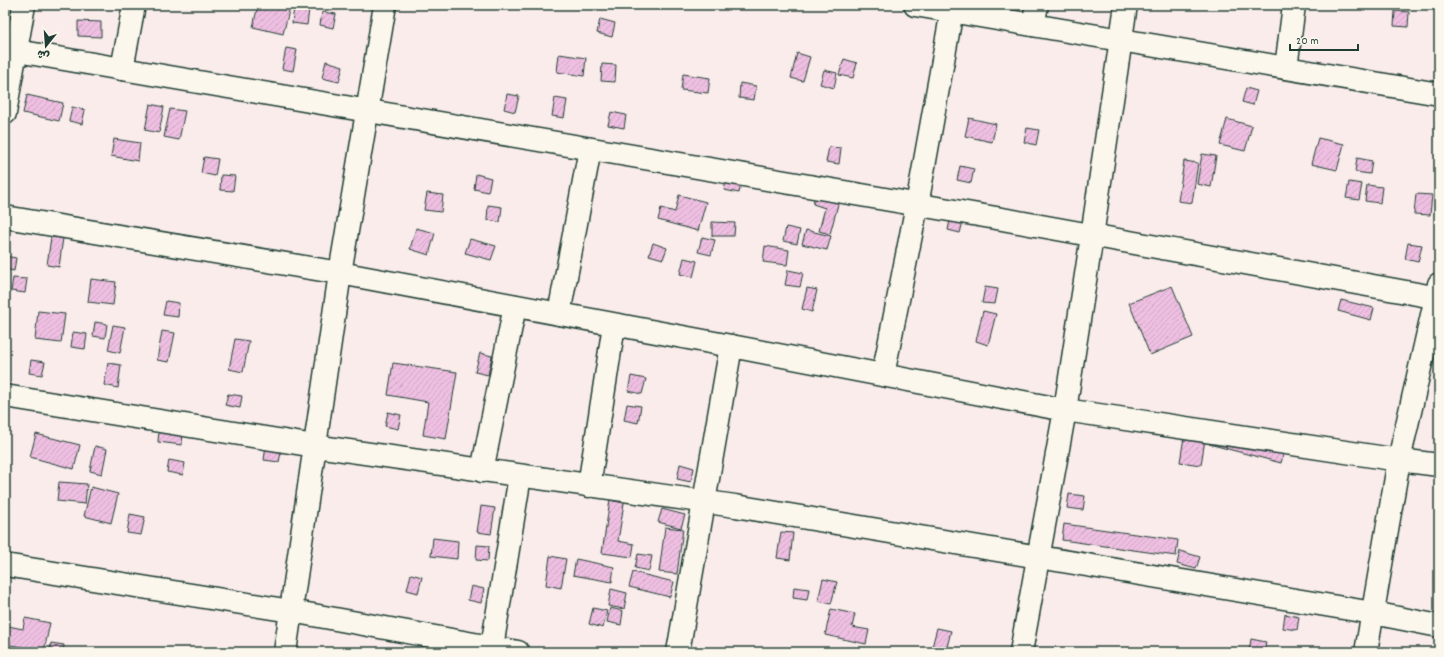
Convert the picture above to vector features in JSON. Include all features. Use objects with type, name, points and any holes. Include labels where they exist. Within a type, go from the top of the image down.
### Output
[{"type":"street","points":[[5,113],[10,50],[24,5]]},
{"type":"street","points":[[122,69],[134,5]]},
{"type":"street","points":[[285,652],[340,273],[385,5]]},
{"type":"street","points":[[915,5],[1035,15],[1121,40],[1439,94]]},
{"type":"street","points":[[1021,652],[1065,410],[1126,5]]},
{"type":"street","points":[[1286,68],[1294,5]]},
{"type":"street","points":[[883,375],[917,205],[953,8]]},
{"type":"street","points":[[10,50],[368,110],[1092,236],[1438,293],[1399,460],[1366,652]]},
{"type":"street","points":[[559,314],[590,149]]},
{"type":"street","points":[[5,217],[340,273],[1065,410],[1439,465]]},
{"type":"street","points":[[482,471],[514,306]]},
{"type":"street","points":[[589,486],[614,324]]},
{"type":"street","points":[[678,652],[731,346]]},
{"type":"street","points":[[5,396],[315,446],[704,502],[1373,613],[1439,626]]},
{"type":"street","points":[[492,647],[520,476]]},
{"type":"street","points":[[5,565],[291,611],[518,652]]},
{"type":"building","points":[[258,5],[282,5],[290,7],[283,34],[253,27]]},
{"type":"building","points":[[294,7],[309,9],[307,25],[292,23]]},
{"type":"building","points":[[1395,11],[1409,12],[1408,27],[1394,26]]},
{"type":"building","points":[[322,12],[336,14],[333,28],[320,25]]},
{"type":"building","points":[[600,19],[615,23],[612,37],[597,33]]},
{"type":"building","points":[[78,21],[101,22],[101,37],[78,36]]},
{"type":"building","points":[[286,48],[297,50],[293,71],[282,69]]},
{"type":"building","points":[[797,53],[810,57],[803,81],[791,78]]},
{"type":"building","points":[[559,54],[586,58],[584,76],[557,72]]},
{"type":"building","points":[[844,59],[857,63],[853,78],[839,75]]},
{"type":"building","points":[[326,61],[343,66],[339,82],[322,78]]},
{"type":"building","points":[[602,64],[616,65],[615,82],[601,81]]},
{"type":"building","points":[[824,70],[837,73],[834,88],[820,84]]},
{"type":"building","points":[[683,74],[710,78],[708,93],[681,90]]},
{"type":"building","points":[[740,83],[756,86],[754,100],[739,98]]},
{"type":"building","points":[[1246,88],[1257,91],[1253,105],[1242,102]]},
{"type":"building","points":[[507,94],[519,96],[515,112],[504,109]]},
{"type":"building","points":[[27,95],[63,103],[59,121],[23,113]]},
{"type":"building","points":[[555,98],[567,100],[564,118],[552,116]]},
{"type":"building","points":[[150,104],[164,107],[159,133],[145,130]]},
{"type":"building","points":[[72,107],[85,110],[82,124],[69,121]]},
{"type":"building","points":[[170,109],[185,111],[179,140],[164,137]]},
{"type":"building","points":[[611,112],[626,115],[624,128],[608,125]]},
{"type":"building","points":[[969,118],[996,124],[992,142],[965,136]]},
{"type":"building","points":[[1227,119],[1252,126],[1245,151],[1220,145]]},
{"type":"building","points":[[1027,128],[1039,130],[1036,145],[1024,142]]},
{"type":"building","points":[[1318,138],[1344,144],[1337,170],[1311,164]]},
{"type":"building","points":[[114,139],[140,143],[138,161],[111,156]]},
{"type":"building","points":[[829,147],[841,148],[839,164],[826,162]]},
{"type":"building","points":[[1202,154],[1216,156],[1211,187],[1197,184]]},
{"type":"building","points":[[204,157],[218,159],[215,176],[201,173]]},
{"type":"building","points":[[1357,158],[1372,161],[1370,174],[1355,172]]},
{"type":"building","points":[[1184,161],[1198,163],[1192,203],[1178,201]]},
{"type":"building","points":[[960,166],[974,169],[971,183],[957,180]]},
{"type":"building","points":[[476,174],[491,178],[488,192],[474,189]]},
{"type":"building","points":[[221,175],[235,176],[233,191],[220,190]]},
{"type":"building","points":[[727,176],[742,179],[739,193],[724,190]]},
{"type":"building","points":[[1349,182],[1362,184],[1359,200],[1346,198]]},
{"type":"building","points":[[1367,185],[1382,187],[1380,203],[1365,201]]},
{"type":"building","points":[[816,191],[840,197],[830,234],[819,231],[825,208],[813,204]]},
{"type":"building","points":[[427,193],[443,195],[441,212],[424,210]]},
{"type":"building","points":[[1416,194],[1432,195],[1430,215],[1414,214]]},
{"type":"building","points":[[679,195],[706,202],[698,231],[658,220],[661,208],[675,212]]},
{"type":"building","points":[[488,205],[502,207],[500,222],[487,220]]},
{"type":"building","points":[[952,211],[965,214],[960,233],[948,230]]},
{"type":"building","points":[[712,222],[735,223],[734,236],[712,236]]},
{"type":"building","points":[[786,227],[800,230],[797,244],[783,241]]},
{"type":"building","points":[[416,228],[435,233],[429,255],[410,249]]},
{"type":"building","points":[[806,230],[831,236],[827,250],[802,244]]},
{"type":"building","points":[[51,237],[63,238],[59,267],[47,265]]},
{"type":"building","points":[[702,237],[715,240],[711,255],[698,252]]},
{"type":"building","points":[[470,239],[496,246],[491,260],[465,253]]},
{"type":"building","points":[[653,243],[667,248],[663,259],[649,255]]},
{"type":"building","points":[[1408,243],[1422,245],[1418,262],[1405,259]]},
{"type":"building","points":[[765,246],[789,250],[787,265],[763,262]]},
{"type":"building","points":[[5,256],[16,258],[14,271],[5,269]]},
{"type":"building","points":[[684,258],[697,261],[693,277],[680,274]]},
{"type":"building","points":[[788,270],[803,273],[800,287],[785,285]]},
{"type":"building","points":[[13,278],[27,279],[25,293],[11,291]]},
{"type":"building","points":[[91,279],[116,282],[113,305],[88,302]]},
{"type":"building","points":[[1172,286],[1193,337],[1150,355],[1129,303]]},
{"type":"building","points":[[985,287],[998,289],[995,304],[982,303]]},
{"type":"building","points":[[807,288],[817,290],[812,312],[802,309]]},
{"type":"building","points":[[1341,300],[1374,308],[1371,320],[1338,311]]},
{"type":"building","points":[[166,301],[179,303],[178,317],[163,315]]},
{"type":"building","points":[[38,311],[65,314],[61,343],[35,340]]},
{"type":"building","points":[[983,311],[996,314],[988,345],[976,341]]},
{"type":"building","points":[[95,322],[107,324],[105,338],[93,336]]},
{"type":"building","points":[[113,325],[125,327],[120,353],[108,350]]},
{"type":"building","points":[[162,331],[175,333],[169,362],[157,360]]},
{"type":"building","points":[[73,332],[87,334],[85,349],[71,347]]},
{"type":"building","points":[[235,339],[249,341],[243,372],[229,369]]},
{"type":"building","points":[[480,353],[492,356],[488,375],[475,372]]},
{"type":"building","points":[[31,360],[45,362],[42,375],[29,373]]},
{"type":"building","points":[[108,363],[121,365],[118,388],[104,385]]},
{"type":"building","points":[[393,363],[457,372],[446,439],[423,435],[428,402],[388,395]]},
{"type":"building","points":[[631,376],[646,379],[642,394],[628,391]]},
{"type":"building","points":[[228,394],[242,396],[240,408],[225,405]]},
{"type":"building","points":[[627,404],[641,406],[638,423],[624,420]]},
{"type":"building","points":[[388,412],[401,415],[398,429],[385,426]]},
{"type":"building","points":[[159,429],[183,432],[182,445],[158,442]]},
{"type":"building","points":[[1214,429],[1285,447],[1281,463],[1209,444]]},
{"type":"building","points":[[1185,431],[1206,433],[1201,465],[1180,462]]},
{"type":"building","points":[[36,434],[80,445],[74,469],[30,457]]},
{"type":"building","points":[[95,446],[107,449],[102,474],[90,471]]},
{"type":"building","points":[[266,446],[282,448],[279,462],[264,460]]},
{"type":"building","points":[[169,460],[185,463],[183,475],[167,472]]},
{"type":"building","points":[[680,464],[694,468],[691,482],[677,479]]},
{"type":"building","points":[[59,482],[87,484],[85,504],[57,501]]},
{"type":"building","points":[[91,487],[118,494],[111,523],[84,516]]},
{"type":"building","points":[[1069,494],[1085,496],[1083,510],[1067,508]]},
{"type":"building","points":[[610,500],[624,503],[618,541],[634,544],[632,557],[602,553]]},
{"type":"building","points":[[481,506],[495,508],[491,534],[477,532]]},
{"type":"building","points":[[662,509],[685,515],[681,528],[658,522]]},
{"type":"building","points":[[130,514],[145,517],[141,535],[127,533]]},
{"type":"building","points":[[1064,524],[1178,540],[1176,556],[1062,540]]},
{"type":"building","points":[[665,527],[683,529],[677,574],[659,572]]},
{"type":"building","points":[[781,532],[793,533],[790,560],[777,558]]},
{"type":"building","points":[[433,538],[458,541],[457,559],[431,556]]},
{"type":"building","points":[[477,545],[489,546],[488,561],[476,560]]},
{"type":"building","points":[[1180,551],[1200,557],[1196,569],[1177,564]]},
{"type":"building","points":[[638,554],[652,556],[649,571],[635,568]]},
{"type":"building","points":[[550,556],[566,559],[561,588],[546,585]]},
{"type":"building","points":[[576,559],[614,567],[612,582],[573,575]]},
{"type":"building","points":[[633,572],[674,582],[670,597],[629,587]]},
{"type":"building","points":[[411,574],[422,577],[418,593],[407,590]]},
{"type":"building","points":[[823,579],[837,582],[831,604],[818,601]]},
{"type":"building","points":[[471,586],[484,589],[481,603],[468,600]]},
{"type":"building","points":[[794,587],[809,589],[807,600],[793,598]]},
{"type":"building","points":[[611,589],[627,593],[624,609],[608,606]]},
{"type":"building","points":[[593,608],[607,611],[603,628],[589,624]]},
{"type":"building","points":[[610,608],[623,611],[621,625],[607,622]]},
{"type":"building","points":[[831,609],[855,614],[852,627],[869,630],[866,644],[825,635]]},
{"type":"building","points":[[1285,614],[1299,617],[1297,630],[1283,628]]},
{"type":"building","points":[[25,618],[50,623],[44,651],[5,644],[8,626],[23,629]]},
{"type":"building","points":[[937,628],[951,631],[946,651],[932,647]]},
{"type":"building","points":[[1251,639],[1266,642],[1264,652],[1249,652]]},
{"type":"building","points":[[51,643],[64,645],[63,652],[50,652]]},
{"type":"building","points":[[1089,648],[1103,650],[1103,652],[1088,652]]}]
